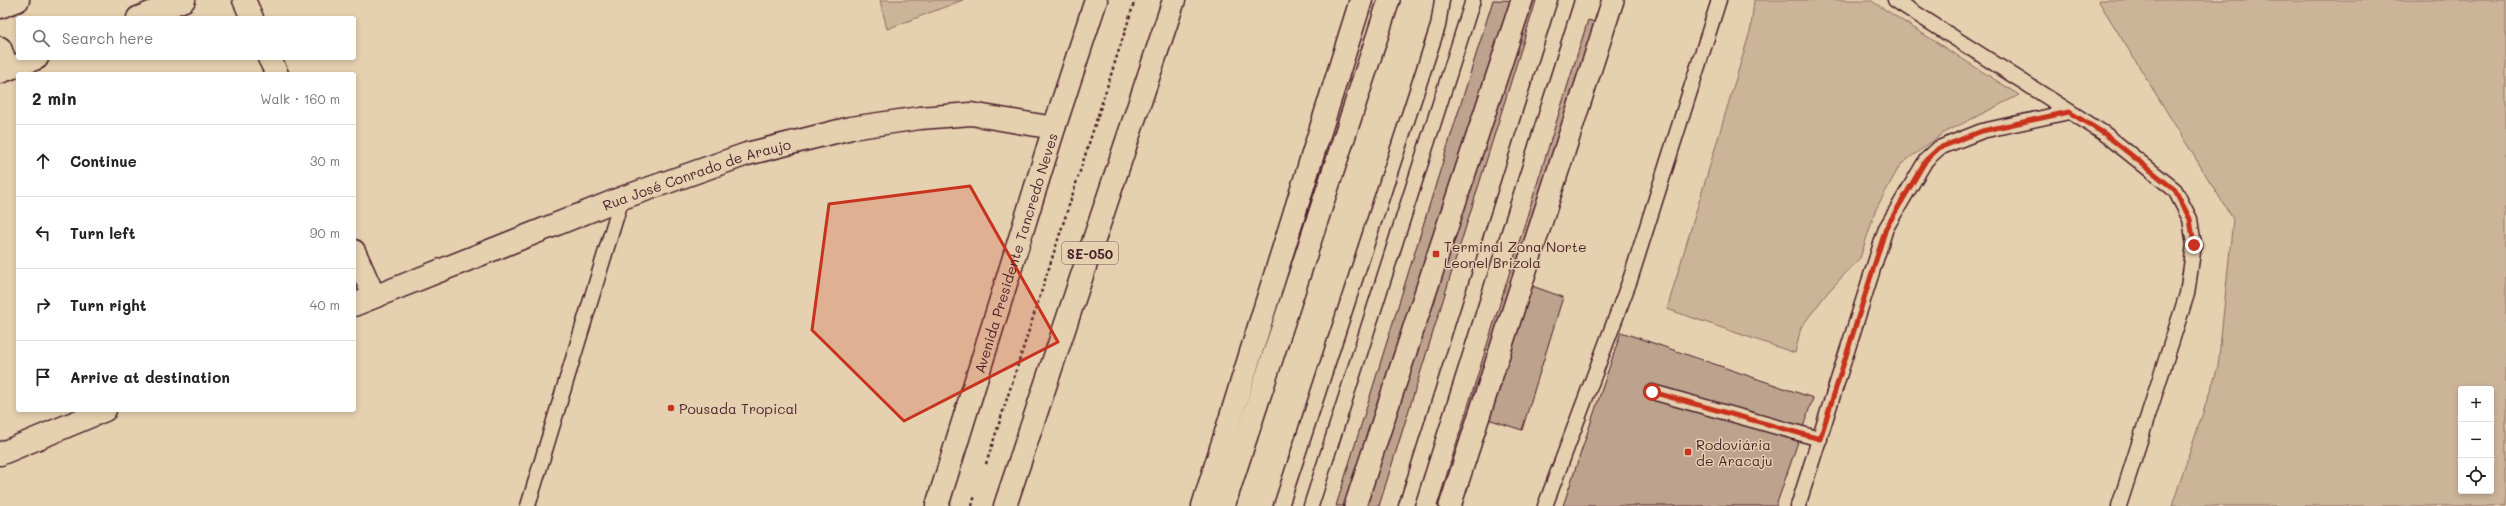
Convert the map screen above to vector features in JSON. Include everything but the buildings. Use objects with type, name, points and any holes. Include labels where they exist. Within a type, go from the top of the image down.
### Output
[{"type":"street","points":[[0,7],[18,0]]},
{"type":"street","points":[[143,16],[184,0]]},
{"type":"street","points":[[244,0],[251,16]]},
{"type":"street","name":"Avenida Presidente Tancredo Neves","points":[[937,506],[1054,128],[1096,0]]},
{"type":"street","name":"SE-050","points":[[1005,506],[1174,0]]},
{"type":"street","points":[[1203,506],[1360,0]]},
{"type":"street","points":[[1224,506],[1389,0]]},
{"type":"street","points":[[1355,506],[1522,0]]},
{"type":"street","points":[[1450,506],[1613,0]]},
{"type":"street","points":[[0,48],[4,71],[32,60]]},
{"type":"street","points":[[271,60],[275,72]]},
{"type":"street","name":"Rua José Conrado de Araujo","points":[[356,303],[622,198],[747,154],[852,128],[920,118],[971,114],[1054,128]]},
{"type":"street","points":[[356,256],[374,296]]},
{"type":"street","points":[[0,454],[100,412]]},
{"type":"lane","points":[[1281,506],[1438,26],[1442,0]]},
{"type":"lane","points":[[1311,506],[1473,0]]},
{"type":"lane","points":[[1406,506],[1566,0]]},
{"type":"lane","points":[[1545,506],[1630,280],[1719,0]]},
{"type":"lane","points":[[1896,0],[2105,134],[2175,190],[2190,219],[2194,245],[2187,294],[2119,506]]},
{"type":"lane","points":[[1798,506],[1886,228],[1926,160],[1939,148],[1982,131],[2069,112]]},
{"type":"lane","points":[[528,506],[622,198]]},
{"type":"lane","points":[[1652,392],[1820,439]]},
{"type":"path","points":[[984,469],[1135,0]]},
{"type":"path","points":[[972,506],[976,491]]},
{"type":"highlighted area","points":[[970,186],[1058,342],[904,421],[812,330],[829,204]]},
{"type":"shaded area","points":[[880,0],[963,0],[887,29]]},
{"type":"shaded area","points":[[1754,0],[1870,0],[2019,95],[1942,134],[1900,165],[1876,209],[1860,258],[1828,292],[1801,327],[1795,353],[1667,309],[1751,28]]},
{"type":"shaded area","points":[[2098,0],[2506,0],[2506,506],[2172,506],[2218,367],[2233,219]]},
{"type":"place","name":"Terminal Zona Norte Leonel Brizola","points":[[1436,254]]},
{"type":"place","name":"Pousada Tropical","points":[[671,408]]},
{"type":"place","name":"Rodoviária de Aracaju","points":[[1688,452]]},
{"type":"route","points":[[1652,392],[1820,439],[1886,228],[1926,160],[1939,148],[1982,131],[2069,112],[2105,134],[2175,190],[2190,219],[2194,245]]}]
